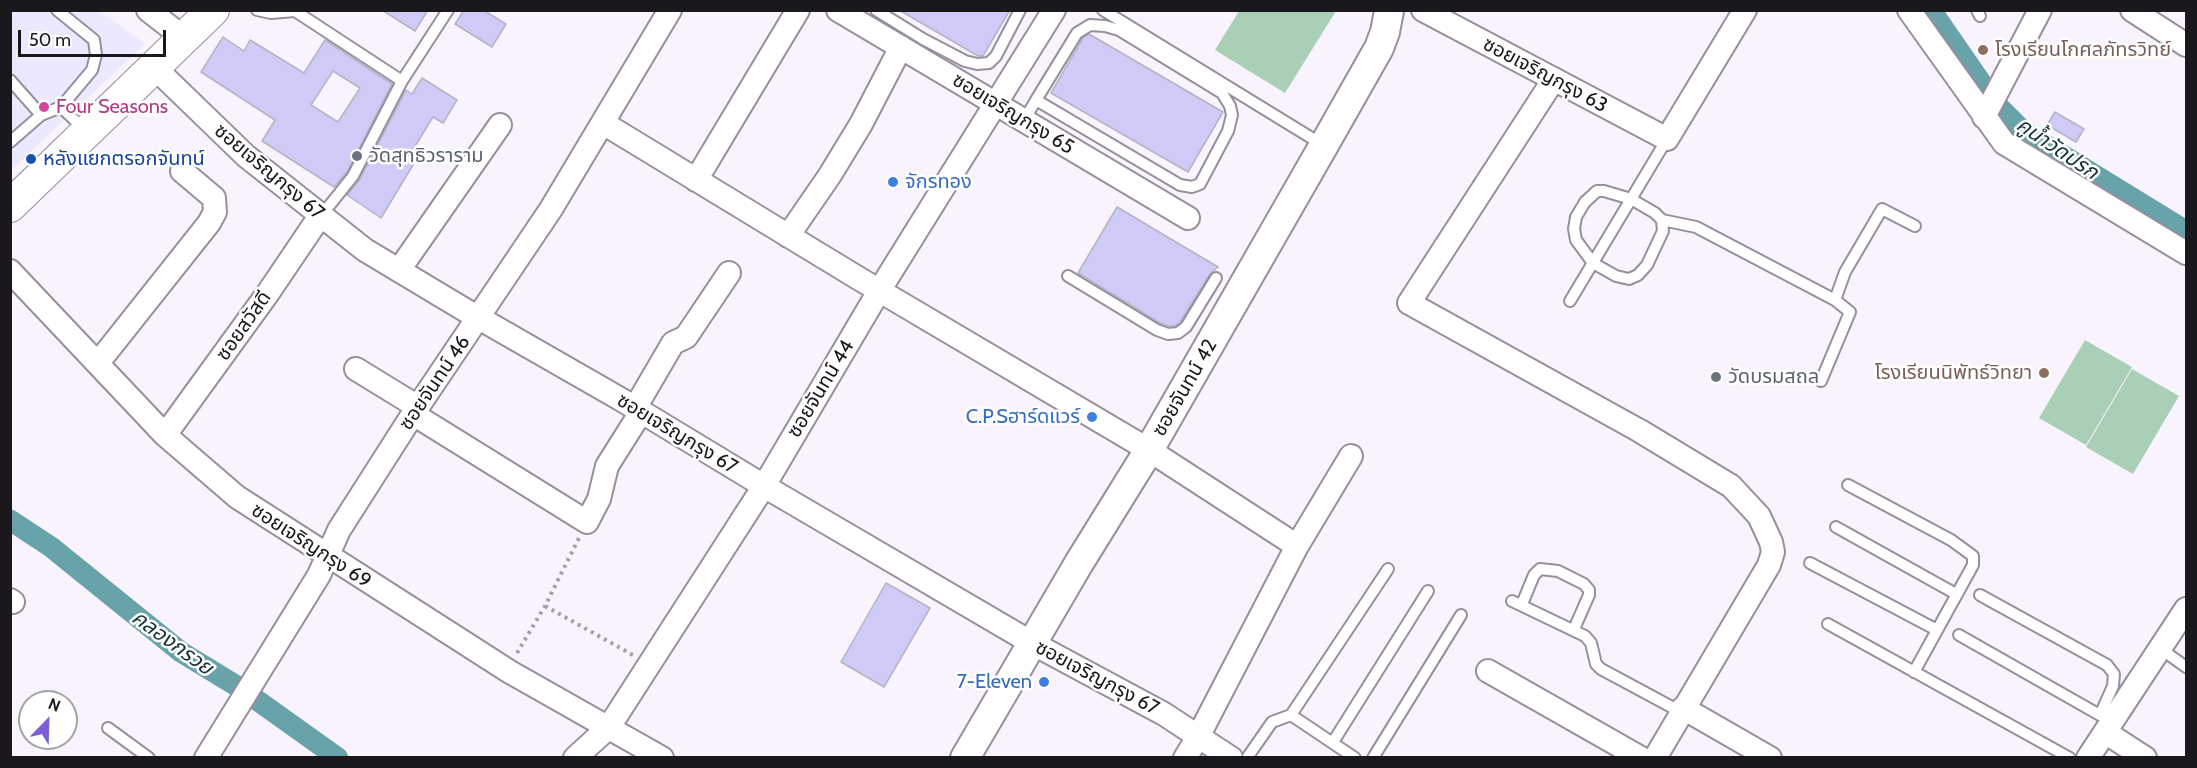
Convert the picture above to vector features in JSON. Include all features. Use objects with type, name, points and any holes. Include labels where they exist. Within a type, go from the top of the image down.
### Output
[{"type":"main road","points":[[10,206],[213,10]]},
{"type":"street","points":[[148,10],[184,39]]},
{"type":"street","name":"ซอยจันทน์ 46","points":[[206,758],[319,575],[339,530],[416,410],[551,209],[670,10]]},
{"type":"street","points":[[696,180],[798,10]]},
{"type":"street","name":"ซอยเจริญกรุง 65","points":[[838,10],[913,47],[1023,122],[1188,218]]},
{"type":"street","name":"ซอยจันทน์ 44","points":[[575,758],[609,727],[764,486],[879,291],[997,105],[1054,10]]},
{"type":"street","name":"ซอยจันทน์ 42","points":[[965,758],[1149,450],[1225,283],[1324,145],[1379,48],[1389,10]]},
{"type":"street","points":[[1667,139],[1745,10]]},
{"type":"street","points":[[1909,10],[1991,105],[2004,143],[2187,253]]},
{"type":"street","points":[[1991,105],[2040,10]]},
{"type":"street","points":[[2132,10],[2187,45]]},
{"type":"street","name":"ซอยเจริญกรุง 63","points":[[1428,12],[1667,139]]},
{"type":"street","points":[[788,237],[913,47]]},
{"type":"street","name":"ซอยเจริญกรุง 67","points":[[154,67],[246,156],[365,249],[1032,643],[1164,714],[1231,758]]},
{"type":"street","points":[[1554,80],[1409,303],[1640,431],[1731,486],[1759,516],[1772,542],[1773,552],[1769,565],[1655,758]]},
{"type":"street","points":[[603,123],[788,237],[1149,450],[1297,546]]},
{"type":"street","points":[[399,270],[500,124]]},
{"type":"street","points":[[96,361],[105,354],[209,223],[215,212],[214,198],[182,171]]},
{"type":"street","name":"ซอยสวัสดี","points":[[165,435],[268,293],[320,216]]},
{"type":"street","name":"ซอยเจริญกรุง 69","points":[[10,271],[165,435],[237,497],[510,672],[662,758]]},
{"type":"street","points":[[356,369],[587,522],[599,499],[607,466],[673,343],[686,337],[729,273]]},
{"type":"street","points":[[1185,758],[1297,546],[1352,456]]},
{"type":"street","points":[[2088,758],[2106,723],[2161,649],[2187,609]]},
{"type":"street","points":[[1488,671],[1641,758]]},
{"type":"street","points":[[1682,710],[1770,758]]},
{"type":"street","points":[[2106,723],[2145,758]]},
{"type":"lane","points":[[10,142],[41,115],[61,107],[92,70],[96,55],[94,40],[57,10]]},
{"type":"lane","points":[[257,10],[271,13],[295,11],[402,81]]},
{"type":"lane","points":[[320,216],[353,176],[402,81],[448,10]]},
{"type":"lane","points":[[876,10],[913,47],[977,64],[989,63],[996,56],[1020,10]]},
{"type":"lane","points":[[1103,10],[1324,145]]},
{"type":"lane","points":[[1023,122],[1036,100],[1077,33],[1090,25],[1119,30],[1222,93],[1230,106],[1232,115],[1228,131],[1200,184],[1192,187],[1180,184],[1036,100]]},
{"type":"lane","points":[[10,80],[41,115]]},
{"type":"lane","points":[[61,107],[87,132]]},
{"type":"lane","points":[[1570,301],[1667,139]]},
{"type":"lane","points":[[1662,220],[1663,231],[1647,265],[1638,275],[1629,279],[1616,276],[1593,262],[1580,247],[1574,229],[1576,217],[1585,202],[1597,191],[1631,198],[1662,220],[1696,227],[1835,300],[1850,312],[1821,381]]},
{"type":"lane","points":[[1835,300],[1845,272],[1882,208],[1915,226]]},
{"type":"lane","points":[[1068,276],[1157,330],[1168,334],[1178,333],[1186,327],[1225,283]]},
{"type":"lane","points":[[1848,485],[1952,540],[1973,556],[1972,565],[1914,672]]},
{"type":"lane","points":[[1836,527],[1956,594]]},
{"type":"lane","points":[[1810,563],[1937,630]]},
{"type":"lane","points":[[1247,758],[1272,722],[1291,715],[1388,569]]},
{"type":"lane","points":[[1574,629],[1589,590],[1584,584],[1558,571],[1540,569],[1517,603],[1585,636],[1591,644],[1596,664],[1601,669],[1682,710]]},
{"type":"lane","points":[[1333,742],[1428,591]]},
{"type":"lane","points":[[1959,635],[2106,723],[2114,674],[2107,665],[1980,595]]},
{"type":"lane","points":[[1373,758],[1461,615]]},
{"type":"lane","points":[[1828,624],[2070,758]]},
{"type":"lane","points":[[2161,649],[2187,667]]},
{"type":"lane","points":[[1291,715],[1355,758]]},
{"type":"lane","points":[[108,728],[149,758]]},
{"type":"path","points":[[515,657],[587,522]]},
{"type":"path","points":[[544,606],[639,658]]},
{"type":"shaded area","name":"Four Seasons","points":[[11,11],[99,11],[145,44],[11,170]]},
{"type":"green space","points":[[1239,11],[1336,11],[1285,93],[1215,50]]},
{"type":"green space","points":[[2085,340],[2132,367],[2086,445],[2039,418]]},
{"type":"green space","points":[[2132,369],[2179,396],[2133,474],[2086,447]]},
{"type":"building","points":[[382,10],[428,10],[415,31]]},
{"type":"building","points":[[464,10],[483,10],[506,24],[492,47],[455,24]]},
{"type":"building","points":[[899,10],[1010,10],[983,56],[978,56]]},
{"type":"building","points":[[1089,34],[1223,112],[1188,172],[1051,93],[1083,38]]},
{"type":"building","points":[[223,37],[244,51],[250,40],[304,73],[325,40],[392,84],[347,172],[334,187],[262,141],[275,120],[201,72]],"holes":[[[333,71],[360,88],[338,122],[311,105]]]},
{"type":"building","points":[[422,78],[457,100],[443,123],[433,117],[409,156],[416,160],[381,218],[347,195],[360,179],[406,90],[412,94]]},
{"type":"building","points":[[2055,112],[2084,129],[2076,142],[2047,125]]},
{"type":"building","points":[[1117,207],[1218,267],[1210,274],[1180,322],[1175,326],[1160,323],[1078,273]]},
{"type":"building","points":[[886,583],[930,608],[884,687],[841,662]]},
{"type":"waterway","name":"คูน้ำวัดปรก","points":[[1931,10],[1996,104],[2023,131],[2186,231]]},
{"type":"waterway","name":"คลองกรวย","points":[[10,520],[51,547],[181,652],[240,688],[338,758]]},
{"type":"place","name":"โรงเรียนโกศลภัทรวิทย์","points":[[1983,50]]},
{"type":"place","name":"Four Seasons","points":[[44,107]]},
{"type":"place","name":"วัดสุทธิวราราม","points":[[357,156]]},
{"type":"place","name":"หลังแยกตรอกจันทน์","points":[[31,159]]},
{"type":"place","name":"จักรทอง","points":[[893,182]]},
{"type":"place","name":"โรงเรียนนิพัทธ์วิทยา","points":[[2044,373]]},
{"type":"place","name":"วัดบรมสถล","points":[[1716,377]]},
{"type":"place","name":"C.P.Sฮาร์ดแวร์","points":[[1092,417]]},
{"type":"place","name":"7-Eleven","points":[[1044,682]]}]
